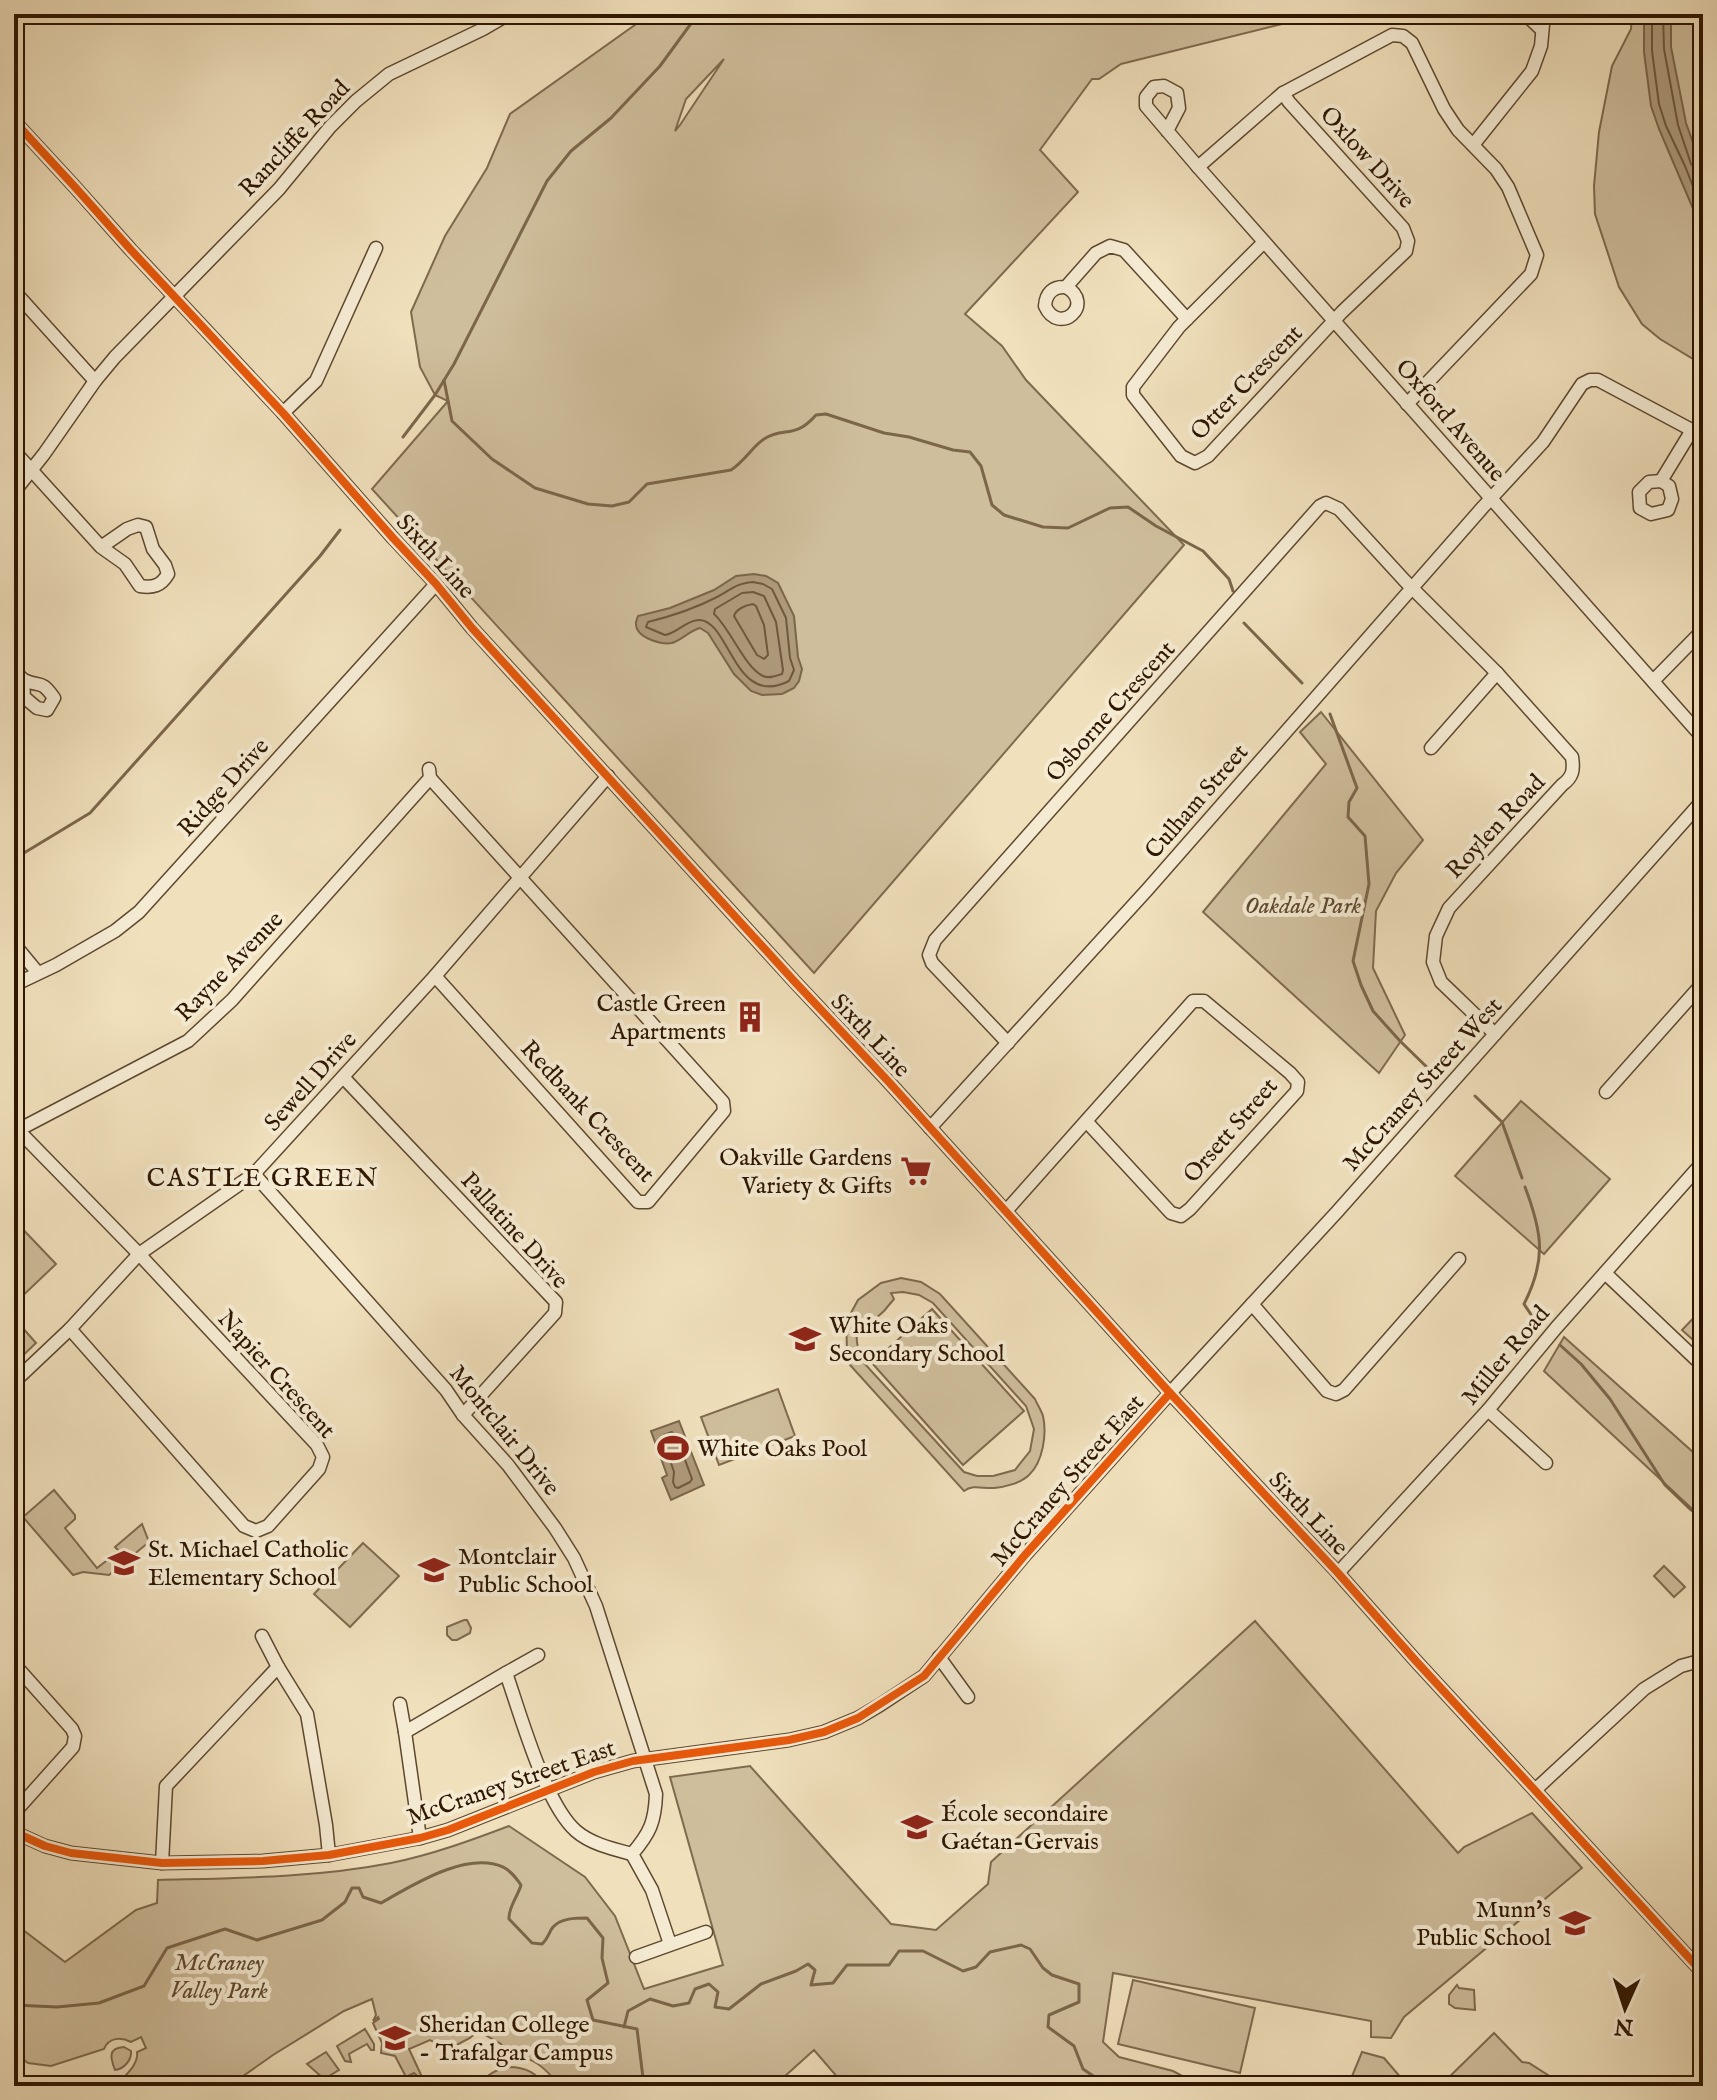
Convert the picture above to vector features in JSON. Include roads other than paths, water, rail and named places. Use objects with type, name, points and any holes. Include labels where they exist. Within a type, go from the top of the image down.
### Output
[{"type":"street","name":"Rancliffe Road","points":[[14,492],[115,357],[279,189],[330,127],[356,101],[389,74],[509,14]]},
{"type":"street","points":[[1525,14],[1542,30]]},
{"type":"street","points":[[1473,145],[1532,71],[1541,46],[1544,14]]},
{"type":"street","points":[[1198,167],[1283,93],[1392,35],[1403,36],[1412,43],[1444,109],[1458,130],[1496,169],[1508,187],[1537,255],[1531,274],[1407,404]]},
{"type":"street","name":"Oxlow Drive","points":[[1283,93],[1403,228],[1408,241],[1400,259],[1334,321]]},
{"type":"street","name":"Sixth Line","points":[[14,121],[283,413],[472,628],[1703,1973]]},
{"type":"street","name":"Oxford Avenue","points":[[1167,131],[1703,738]]},
{"type":"street","name":"Otter Crescent","points":[[1264,242],[1187,319],[1133,387],[1133,395],[1181,456],[1195,463],[1208,456],[1334,321]]},
{"type":"street","points":[[1066,287],[1096,253],[1110,246],[1124,250],[1187,319]]},
{"type":"street","points":[[283,413],[316,381],[376,248]]},
{"type":"street","points":[[14,291],[95,381]]},
{"type":"street","name":"Culham Street","points":[[930,1128],[1147,890],[1543,442],[1582,384],[1598,380],[1697,433]]},
{"type":"street","points":[[1661,481],[1697,433]]},
{"type":"street","points":[[14,451],[101,547],[125,564],[140,586],[151,588],[163,583],[168,574],[153,549],[146,527],[138,525],[127,529],[101,547]]},
{"type":"street","name":"Osborne Crescent","points":[[1008,1043],[932,963],[929,955],[935,940],[1320,506],[1326,503],[1339,509],[1413,589]]},
{"type":"street","name":"Ridge Drive","points":[[14,985],[115,931],[139,912],[436,584]]},
{"type":"street","name":"Roylen Road","points":[[1413,589],[1497,673],[1572,757],[1574,769],[1571,778],[1449,908],[1436,936],[1433,962],[1441,982],[1495,1034]]},
{"type":"street","points":[[1653,681],[1703,630]]},
{"type":"street","points":[[1431,748],[1497,673]]},
{"type":"street","name":"Rayne Avenue","points":[[16,1128],[188,1041],[232,1000],[430,774],[520,879]]},
{"type":"street","name":"Sewell Drive","points":[[14,1382],[70,1329],[139,1254],[254,1174],[435,976],[608,776]]},
{"type":"street","name":"McCraney Street West","points":[[1170,1393],[1703,800]]},
{"type":"street","name":"Redbank Crescent","points":[[435,976],[638,1202],[648,1202],[724,1111],[723,1102],[520,879]]},
{"type":"street","points":[[14,944],[38,973]]},
{"type":"street","points":[[1606,1092],[1703,983]]},
{"type":"street","name":"Orsett Street","points":[[1006,1211],[1086,1121],[1193,1001],[1204,1001],[1298,1082],[1297,1091],[1181,1216],[1171,1213],[1086,1121]]},
{"type":"street","name":"Pallatine Drive","points":[[343,1077],[556,1302],[555,1313],[463,1415]]},
{"type":"street","points":[[16,1128],[139,1254]]},
{"type":"street","name":"Miller Road","points":[[1338,1573],[1488,1410],[1703,1162]]},
{"type":"street","name":"Montclair Drive","points":[[254,1174],[446,1390],[463,1415],[508,1465],[574,1558],[596,1606],[656,1794],[655,1816],[648,1836],[632,1854]]},
{"type":"street","name":"Napier Crescent","points":[[70,1329],[244,1526],[256,1531],[268,1526],[319,1469],[323,1457],[317,1445],[139,1254]]},
{"type":"street","points":[[1252,1304],[1327,1391],[1336,1394],[1344,1390],[1459,1259]]},
{"type":"street","points":[[1605,1273],[1703,1366]]},
{"type":"street","name":"McCraney Street East","points":[[14,1832],[45,1846],[71,1853],[162,1863],[263,1861],[329,1855],[448,1830],[594,1772],[645,1758],[774,1743],[824,1732],[858,1718],[924,1676],[1025,1555],[1170,1393]]},
{"type":"street","points":[[1488,1410],[1546,1463]]},
{"type":"street","points":[[262,1636],[307,1714],[329,1855]]},
{"type":"street","points":[[405,1732],[538,1655]]},
{"type":"street","points":[[939,1657],[968,1697]]},
{"type":"street","points":[[1535,1790],[1644,1689],[1681,1666],[1703,1660]]},
{"type":"street","points":[[14,1664],[75,1736],[73,1747],[14,1813]]},
{"type":"street","points":[[162,1863],[166,1786],[278,1667]]},
{"type":"street","points":[[506,1673],[543,1777],[563,1817],[577,1832],[607,1848],[632,1854],[652,1890],[670,1944]]},
{"type":"street","points":[[400,1704],[420,1838]]},
{"type":"street","points":[[636,1957],[706,1932]]},
{"type":"water","points":[[1644,14],[1671,14],[1671,47],[1686,123],[1703,171],[1703,228],[1651,106],[1644,52]]},
{"type":"water","points":[[754,574],[778,583],[794,616],[802,669],[794,688],[782,694],[762,695],[751,691],[734,674],[708,633],[700,628],[676,642],[668,643],[648,638],[637,629],[638,616],[670,608],[714,590],[736,576]]},
{"type":"water","name":"White Oaks Pool","points":[[679,1421],[704,1485],[671,1500],[662,1478],[667,1475],[651,1431]]},
{"type":"waterway","points":[[403,437],[454,364],[547,181],[571,151],[611,118],[660,66],[698,14]]},
{"type":"waterway","points":[[444,380],[452,421],[492,459],[535,488],[588,504],[612,506],[629,502],[647,484],[731,470],[764,439],[795,430],[816,415],[826,414],[884,433],[970,452],[981,466],[992,505],[1004,515],[1043,527],[1068,528],[1110,508],[1128,507],[1203,551],[1229,579],[1233,591]]},
{"type":"waterway","points":[[14,859],[90,813],[340,530]]},
{"type":"waterway","points":[[1244,623],[1302,683]]},
{"type":"waterway","points":[[1330,714],[1357,788],[1349,802],[1348,817],[1365,836],[1369,884],[1353,961],[1373,1011],[1434,1074]]},
{"type":"waterway","points":[[1475,1096],[1502,1122],[1522,1178]]},
{"type":"waterway","points":[[1525,1187],[1540,1246],[1536,1273],[1524,1304],[1534,1319]]},
{"type":"waterway","points":[[1560,1345],[1581,1364],[1610,1399],[1665,1485],[1703,1518]]},
{"type":"waterway","points":[[14,2005],[57,2007],[99,2003],[144,1986],[167,1948],[225,1929],[257,1940],[322,1920],[345,1902],[352,1888],[359,1888],[363,1897],[381,1903],[440,1872],[473,1863],[488,1863],[503,1867],[521,1885],[509,1919],[532,1943],[542,1944],[556,1924],[578,1918],[587,1918],[603,1938],[602,1958],[608,1983],[587,2000],[593,2020],[637,2029],[644,2086]]},
{"type":"waterway","points":[[624,2027],[628,2011],[650,1999],[673,2006],[689,2003],[695,1989],[709,1984],[718,1992],[715,2007],[729,2009],[761,1984],[808,1964],[815,1970],[811,1985],[833,1983],[847,1965],[889,1965],[899,1951],[923,1951],[963,1971],[976,1967],[990,1952],[1021,1945],[1030,1949],[1052,1975],[1079,1984],[1079,2002],[1049,2015],[1048,2027],[1074,2046],[1083,2069],[1103,2086]]},
{"type":"place","name":"Castle Green Apartments","points":[[750,1017]]},
{"type":"place","name":"Oakville Gardens Variety & Gifts","points":[[916,1171]]},
{"type":"place","name":"White Oaks Secondary School","points":[[805,1339]]},
{"type":"place","name":"White Oaks Pool","points":[[673,1448]]},
{"type":"place","name":"St. Michael Catholic Elementary School","points":[[124,1563]]},
{"type":"place","name":"Montclair Public School","points":[[434,1570]]},
{"type":"place","name":"École secondaire Gaétan-Gervais","points":[[917,1827]]},
{"type":"place","name":"Munn's Public School","points":[[1575,1923]]},
{"type":"place","name":"Sheridan College - Trafalgar Campus","points":[[395,2038]]},
{"type":"district","name":"CASTLE GREEN","points":[[263,1177]]},
{"type":"park label","name":"Oakdale Park","points":[[1303,905]]},
{"type":"park label","name":"McCraney Valley Park","points":[[219,1976]]}]
